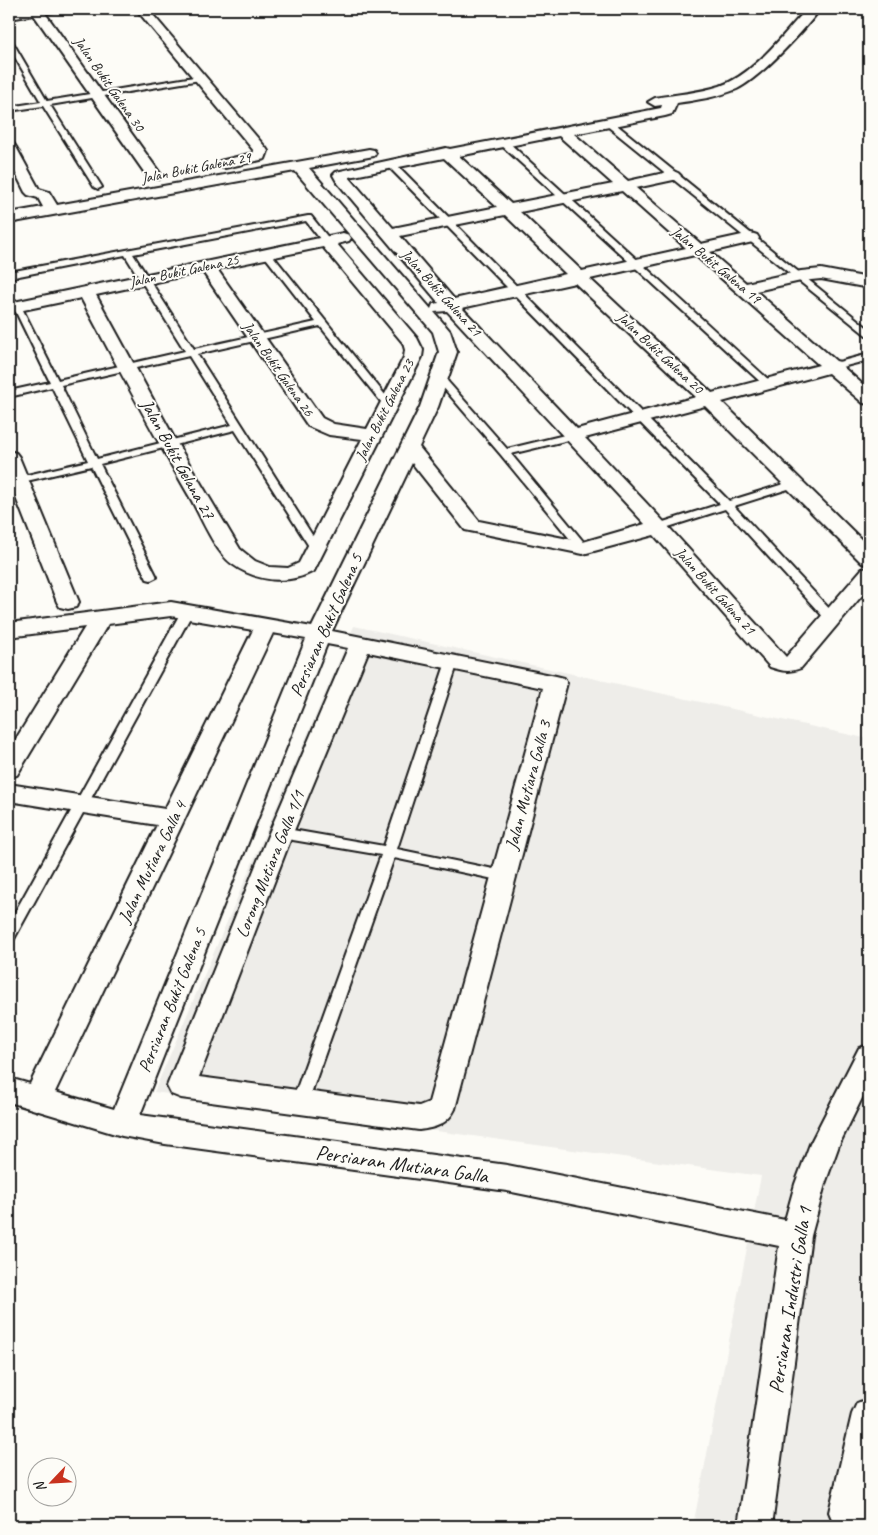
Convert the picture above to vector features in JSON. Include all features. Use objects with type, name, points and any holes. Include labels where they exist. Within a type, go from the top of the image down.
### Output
[{"type":"street","name":"Jalan Bukit Galena 29","points":[[142,9],[261,151],[260,156],[252,159],[213,166]]},
{"type":"street","points":[[529,123],[722,90],[736,84],[754,71],[814,9]]},
{"type":"street","points":[[9,15],[43,10]]},
{"type":"street","name":"Jalan Bukit Galena 30","points":[[43,10],[97,94],[159,176]]},
{"type":"street","name":"Jalan Bukit Galena 21","points":[[671,99],[665,112],[446,152],[388,157],[341,175],[342,179],[388,234],[450,305],[658,527],[778,662],[788,665],[793,663],[832,619]]},
{"type":"street","name":"Jalan Bukit Galena 19","points":[[563,132],[696,249],[834,366],[869,399]]},
{"type":"street","points":[[9,147],[32,192],[44,195],[53,210]]},
{"type":"street","name":"Jalan Bukit Galena 20","points":[[446,152],[710,399],[797,483],[869,559]]},
{"type":"street","points":[[9,218],[299,166],[388,157]]},
{"type":"street","name":"Persiaran Bukit Galena 5","points":[[122,1124],[319,635],[429,407],[448,352],[441,331],[425,311],[299,166]]},
{"type":"street","name":"Jalan Bukit Galena 29","points":[[136,180],[159,176]]},
{"type":"street","points":[[388,234],[673,176]]},
{"type":"street","points":[[81,190],[103,186]]},
{"type":"street","points":[[32,192],[25,198],[34,214]]},
{"type":"street","name":"Jalan Bukit Galena 25","points":[[13,307],[360,235]]},
{"type":"street","points":[[425,311],[751,238]]},
{"type":"street","name":"Jalan Bukit Galena 23","points":[[307,567],[372,435],[389,406],[413,357],[414,350],[411,342],[327,242]]},
{"type":"street","name":"Jalan Bukit Galena 26","points":[[207,267],[319,425],[328,429],[372,435]]},
{"type":"street","points":[[744,289],[801,276],[821,274],[869,284]]},
{"type":"street","name":"Jalan Bukit Gelana 27","points":[[86,292],[169,445],[232,553],[242,564],[258,571],[291,574],[307,567]]},
{"type":"street","points":[[572,436],[834,366]]},
{"type":"street","points":[[409,447],[472,526],[583,548],[658,527]]},
{"type":"street","points":[[9,457],[68,602]]},
{"type":"street","points":[[832,619],[869,574]]},
{"type":"street","name":"Jalan Mutiara Galla 3","points":[[9,630],[171,609],[361,643],[556,683],[441,1109],[431,1116],[419,1118],[300,1102]]},
{"type":"street","points":[[9,768],[16,742],[100,618]]},
{"type":"street","name":"Jalan Mutiara Galla 4","points":[[37,1099],[266,625]]},
{"type":"street","name":"Lorong Mutiara Galla 1/1","points":[[300,1102],[181,1086],[281,834],[361,643]]},
{"type":"street","points":[[9,792],[173,819]]},
{"type":"street","name":"Persiaran Industri Galla 1","points":[[755,1526],[796,1236],[810,1184],[825,1144],[867,1065]]},
{"type":"street","name":"Persiaran Mutiara Galla","points":[[9,1090],[122,1124],[165,1132],[507,1178],[796,1236]]},
{"type":"street","points":[[869,1414],[846,1512],[869,1526]]},
{"type":"lane","points":[[765,9],[775,9]]},
{"type":"lane","points":[[9,41],[45,103],[103,186]]},
{"type":"lane","points":[[9,109],[200,78]]},
{"type":"lane","points":[[609,123],[673,176],[801,276],[869,333]]},
{"type":"lane","points":[[503,142],[768,384]]},
{"type":"lane","points":[[388,157],[514,290],[727,505],[832,619]]},
{"type":"lane","points":[[9,275],[308,218],[327,242]]},
{"type":"lane","points":[[127,252],[316,549]]},
{"type":"lane","points":[[267,254],[389,406]]},
{"type":"lane","points":[[13,307],[55,384],[151,577]]},
{"type":"lane","points":[[9,394],[322,323]]},
{"type":"lane","points":[[834,366],[869,357]]},
{"type":"lane","points":[[439,376],[583,548]]},
{"type":"lane","points":[[18,480],[169,445],[238,426]]},
{"type":"lane","points":[[505,453],[572,436]]},
{"type":"lane","points":[[658,527],[797,483]]},
{"type":"lane","points":[[9,935],[187,612]]},
{"type":"lane","points":[[300,1102],[389,852],[452,662]]},
{"type":"lane","points":[[281,834],[389,852],[503,876]]},
{"type":"shaded area","points":[[354,626],[869,739],[869,1526],[693,1526],[761,1176],[154,1092]]}]
